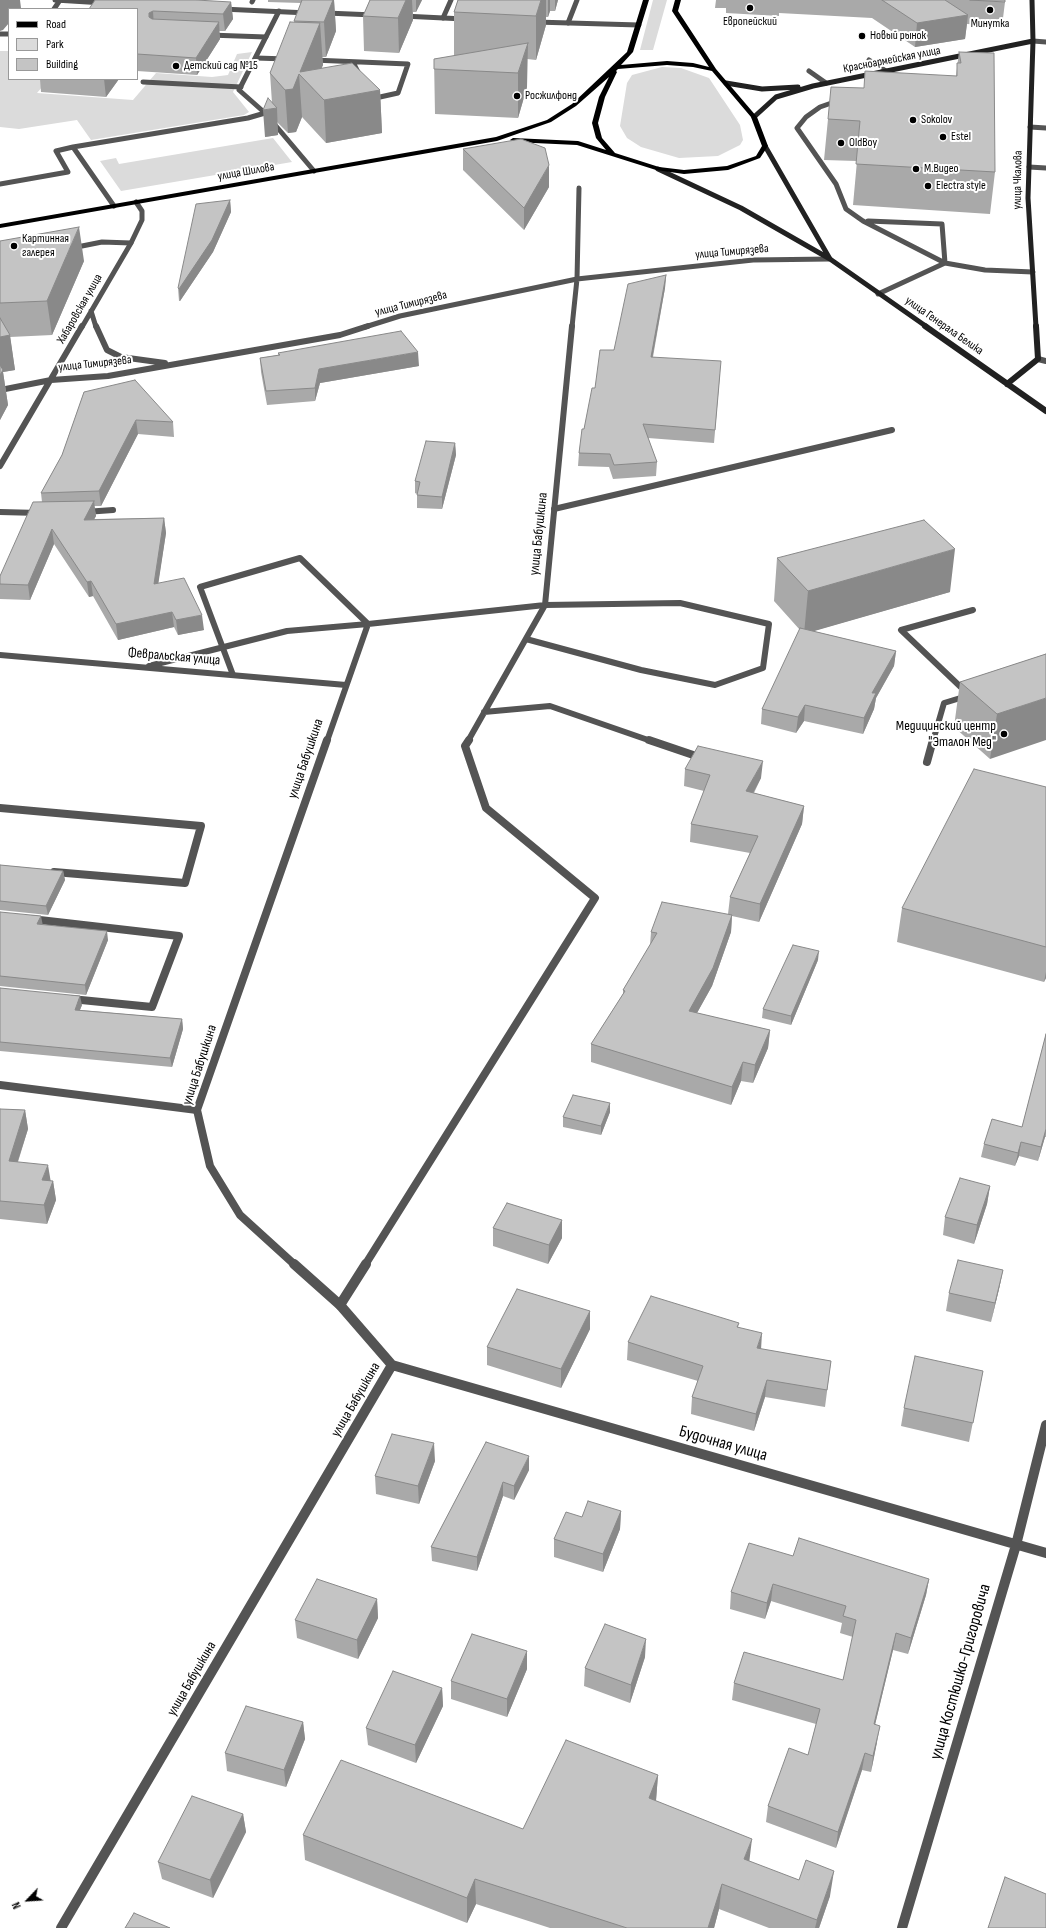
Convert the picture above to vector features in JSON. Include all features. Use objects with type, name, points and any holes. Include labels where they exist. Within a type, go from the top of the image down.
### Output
[{"type":"main road","points":[[497,140],[549,121],[574,105],[616,67],[630,52],[646,0]]},
{"type":"main road","points":[[678,0],[675,11],[714,70],[754,117],[765,146],[811,224],[830,260]]},
{"type":"main road","name":"улица Чкалова","points":[[1032,0],[1033,41],[1028,198],[1038,359]]},
{"type":"main road","name":"Красноармейская улица","points":[[813,86],[1033,41]]},
{"type":"main road","points":[[616,67],[667,63],[693,65],[714,70]]},
{"type":"main road","points":[[612,153],[600,138],[595,123],[602,97],[616,67]]},
{"type":"main road","points":[[726,83],[762,89],[813,86]]},
{"type":"main road","points":[[754,117],[776,97],[813,86]]},
{"type":"main road","points":[[497,140],[578,142],[658,169],[684,172],[728,168],[758,157],[765,146]]},
{"type":"main road","name":"улица Шилова","points":[[0,226],[497,140]]},
{"type":"main road","name":"улица Генерала Белика","points":[[658,169],[741,208],[830,260],[1046,411]]},
{"type":"main road","points":[[1007,384],[1038,359]]},
{"type":"street","points":[[55,0],[107,3]]},
{"type":"street","points":[[443,18],[451,0]]},
{"type":"street","points":[[568,23],[577,0]]},
{"type":"street","points":[[217,8],[310,13]]},
{"type":"street","points":[[279,12],[239,90],[265,114],[314,171]]},
{"type":"street","points":[[318,13],[381,15]]},
{"type":"street","points":[[396,16],[466,19]]},
{"type":"street","points":[[529,21],[638,25]]},
{"type":"street","points":[[206,35],[266,37]]},
{"type":"street","name":"Красноармейская улица","points":[[1033,41],[1046,42]]},
{"type":"street","points":[[256,58],[294,59]]},
{"type":"street","points":[[309,60],[408,64],[398,93],[372,100],[367,96]]},
{"type":"street","points":[[869,60],[886,71]]},
{"type":"street","points":[[353,62],[362,78]]},
{"type":"street","points":[[809,72],[826,83]]},
{"type":"street","points":[[143,82],[241,87]]},
{"type":"street","points":[[846,98],[820,107],[806,117],[797,128],[836,184],[846,209],[864,221],[945,263],[985,270],[1033,272]]},
{"type":"street","points":[[0,184],[68,172],[56,151],[265,114]]},
{"type":"street","points":[[1030,127],[1046,128]]},
{"type":"street","points":[[73,147],[114,206]]},
{"type":"street","points":[[1029,167],[1046,168]]},
{"type":"street","name":"улица Бабушкина","points":[[545,605],[577,279],[579,188]]},
{"type":"street","name":"Хабаровская улица","points":[[0,466],[52,380],[131,243],[142,220],[142,211],[136,202]]},
{"type":"street","points":[[864,221],[942,224],[945,263]]},
{"type":"street","points":[[63,249],[102,242],[131,243]]},
{"type":"street","name":"улица Тимирязева","points":[[0,390],[52,380],[108,376],[340,335],[400,316],[577,279],[753,260],[830,260]]},
{"type":"street","points":[[878,294],[945,263]]},
{"type":"street","points":[[91,311],[98,333],[107,350],[121,357],[176,364]]},
{"type":"street","points":[[1038,359],[1046,361]]},
{"type":"street","points":[[554,509],[892,430]]},
{"type":"street","points":[[76,512],[113,510]]},
{"type":"street","points":[[0,512],[46,513]]},
{"type":"street","points":[[233,675],[200,587],[300,558],[368,624]]},
{"type":"street","points":[[143,668],[287,631],[545,605],[680,603],[769,624],[763,668],[715,685],[641,670],[526,639]]},
{"type":"street","points":[[340,1305],[595,898],[486,808],[465,746],[545,605]]},
{"type":"street","points":[[927,762],[944,703],[972,694],[901,630],[973,610]]},
{"type":"street","name":"улица Бабушкина","points":[[61,1928],[392,1366],[340,1305],[240,1215],[210,1166],[197,1110],[368,624]]},
{"type":"street","name":"Февральская улица","points":[[0,655],[346,685]]},
{"type":"street","points":[[484,712],[550,706],[702,758]]},
{"type":"street","points":[[0,808],[201,826],[185,883],[46,871]]},
{"type":"street","points":[[23,918],[179,936],[152,1008],[61,998]]},
{"type":"street","points":[[0,1085],[197,1110]]},
{"type":"street","name":"Будочная улица","points":[[392,1366],[1046,1553]]},
{"type":"street","name":"улица Костюшко-Григоровича","points":[[902,1928],[1016,1545],[1046,1425]]},
{"type":"green space","points":[[653,0],[667,0],[653,50],[640,50]]},
{"type":"green space","points":[[0,51],[8,51],[8,80],[48,80],[37,93],[133,100],[156,73],[212,77],[228,75],[237,54],[252,52],[233,92],[249,112],[244,115],[91,140],[77,120],[19,129],[0,127]]},
{"type":"green space","points":[[662,67],[681,68],[709,78],[740,125],[743,140],[740,145],[718,156],[679,158],[641,147],[627,138],[620,126],[627,83],[632,75]]},
{"type":"green space","points":[[273,138],[292,162],[121,191],[100,161],[116,158],[119,164]]},
{"type":"building","points":[[95,0],[196,0],[231,2],[223,14],[153,11],[149,13],[149,17],[152,19],[219,22],[196,58],[138,54],[138,8],[90,8]]},
{"type":"building","points":[[302,0],[333,0],[324,22],[294,21]]},
{"type":"building","points":[[370,0],[406,0],[398,18],[363,16]]},
{"type":"building","points":[[458,0],[541,0],[536,16],[454,12]]},
{"type":"building","points":[[882,0],[945,0],[968,15],[917,23]]},
{"type":"building","points":[[970,0],[1005,0],[1005,2]]},
{"type":"building","points":[[290,22],[320,23],[300,72],[352,63],[380,90],[324,100],[299,74],[293,89],[285,90],[270,73]]},
{"type":"building","points":[[528,43],[518,73],[434,69],[434,59]]},
{"type":"building","points":[[959,52],[994,53],[995,172],[856,164],[860,121],[828,119],[831,87],[864,88],[865,71],[957,76],[957,63],[961,63]]},
{"type":"building","points":[[268,98],[277,108],[263,110]]},
{"type":"building","points":[[521,139],[545,148],[549,165],[524,208],[463,149]]},
{"type":"building","points":[[230,200],[212,240],[179,289],[196,204]]},
{"type":"building","points":[[79,227],[47,301],[0,303],[0,241]]},
{"type":"building","points":[[666,275],[651,357],[721,361],[715,430],[643,424],[657,462],[614,465],[610,454],[579,453],[582,429],[584,429],[592,388],[595,388],[600,350],[614,350],[628,284]]},
{"type":"building","points":[[0,318],[10,335],[0,337]]},
{"type":"building","points":[[401,331],[418,352],[319,369],[315,388],[266,391],[260,358],[280,355],[278,353]]},
{"type":"building","points":[[0,365],[3,370],[0,375]]},
{"type":"building","points":[[135,380],[173,422],[136,420],[99,491],[41,493],[62,455],[84,392]]},
{"type":"building","points":[[426,441],[455,443],[442,497],[417,495],[420,482],[415,481]]},
{"type":"building","points":[[94,501],[84,520],[164,518],[154,584],[184,578],[202,615],[176,620],[172,612],[116,624],[91,581],[87,582],[52,529],[28,585],[0,584],[0,576],[33,502]]},
{"type":"building","points":[[924,520],[955,549],[808,591],[777,558]]},
{"type":"building","points":[[800,628],[896,651],[872,693],[876,693],[864,718],[805,705],[798,717],[762,709]]},
{"type":"building","points":[[1046,654],[1046,698],[997,714],[960,682]]},
{"type":"building","points":[[698,746],[763,761],[746,791],[804,806],[760,904],[730,897],[758,836],[691,824],[710,775],[685,769]]},
{"type":"building","points":[[974,769],[1046,787],[1046,947],[902,908]]},
{"type":"building","points":[[0,865],[63,871],[46,906],[0,901]]},
{"type":"building","points":[[662,902],[732,915],[713,968],[689,1011],[770,1030],[755,1065],[743,1062],[732,1087],[591,1044],[625,991],[623,990],[657,933],[651,932]]},
{"type":"building","points":[[0,912],[41,916],[37,924],[107,931],[85,985],[0,976]]},
{"type":"building","points":[[793,945],[819,951],[791,1016],[763,1009]]},
{"type":"building","points":[[0,988],[80,996],[75,1010],[182,1019],[170,1058],[0,1042]]},
{"type":"building","points":[[1046,1034],[1046,1129],[1041,1147],[1021,1142],[1018,1153],[984,1144],[992,1119],[1022,1127]]},
{"type":"building","points":[[573,1095],[610,1103],[601,1126],[563,1117]]},
{"type":"building","points":[[0,1109],[25,1110],[9,1161],[48,1165],[42,1180],[53,1181],[44,1205],[0,1201]]},
{"type":"building","points":[[960,1178],[990,1186],[977,1225],[945,1217]]},
{"type":"building","points":[[507,1203],[562,1220],[549,1245],[493,1228]]},
{"type":"building","points":[[958,1260],[1003,1270],[995,1303],[949,1293]]},
{"type":"building","points":[[517,1289],[590,1311],[561,1369],[487,1347]]},
{"type":"building","points":[[651,1296],[739,1323],[737,1327],[762,1333],[757,1348],[831,1361],[827,1390],[767,1380],[756,1414],[692,1397],[703,1366],[628,1342]]},
{"type":"building","points":[[915,1356],[983,1371],[973,1423],[904,1408]]},
{"type":"building","points":[[392,1434],[434,1443],[418,1486],[375,1476]]},
{"type":"building","points":[[486,1442],[529,1456],[514,1486],[503,1482],[477,1557],[431,1547]]},
{"type":"building","points":[[588,1501],[621,1511],[603,1554],[554,1539],[566,1512],[582,1517]]},
{"type":"building","points":[[799,1538],[929,1579],[911,1638],[896,1633],[874,1724],[880,1726],[873,1756],[865,1753],[838,1832],[768,1806],[789,1748],[808,1755],[820,1709],[734,1683],[744,1652],[843,1680],[856,1620],[843,1616],[846,1606],[773,1584],[767,1603],[731,1592],[749,1543],[793,1556]]},
{"type":"building","points":[[317,1579],[377,1599],[357,1640],[295,1620]]},
{"type":"building","points":[[605,1624],[646,1639],[631,1685],[585,1668]]},
{"type":"building","points":[[472,1634],[527,1651],[507,1699],[451,1681]]},
{"type":"building","points":[[393,1671],[442,1688],[415,1745],[366,1728]]},
{"type":"building","points":[[246,1706],[303,1722],[284,1770],[225,1753]]},
{"type":"building","points":[[566,1740],[658,1775],[649,1798],[752,1839],[744,1859],[799,1880],[806,1860],[834,1871],[817,1920],[722,1884],[708,1928],[627,1928],[475,1879],[467,1898],[303,1835],[341,1760],[523,1829]]},
{"type":"building","points":[[192,1796],[243,1814],[210,1880],[158,1862]]},
{"type":"building","points":[[1005,1877],[1046,1894],[1046,1928],[988,1928]]},
{"type":"building","points":[[134,1913],[170,1928],[125,1928]]},
{"type":"place","name":"Европейский","points":[[750,8]]},
{"type":"place","name":"Минутка","points":[[990,10]]},
{"type":"place","name":"Новый рынок","points":[[862,36]]},
{"type":"place","name":"Детский сад №15","points":[[176,66]]},
{"type":"place","name":"Росжилфонд","points":[[517,96]]},
{"type":"place","name":"Sokolov","points":[[913,120]]},
{"type":"place","name":"Estel","points":[[943,137]]},
{"type":"place","name":"OldBoy","points":[[841,143]]},
{"type":"place","name":"М.Видео","points":[[916,169]]},
{"type":"place","name":"Electra style","points":[[928,186]]},
{"type":"place","name":"Картинная галерея","points":[[14,246]]},
{"type":"place","name":"Медицинский центр \"Эталон Мед\"","points":[[1004,734]]}]
